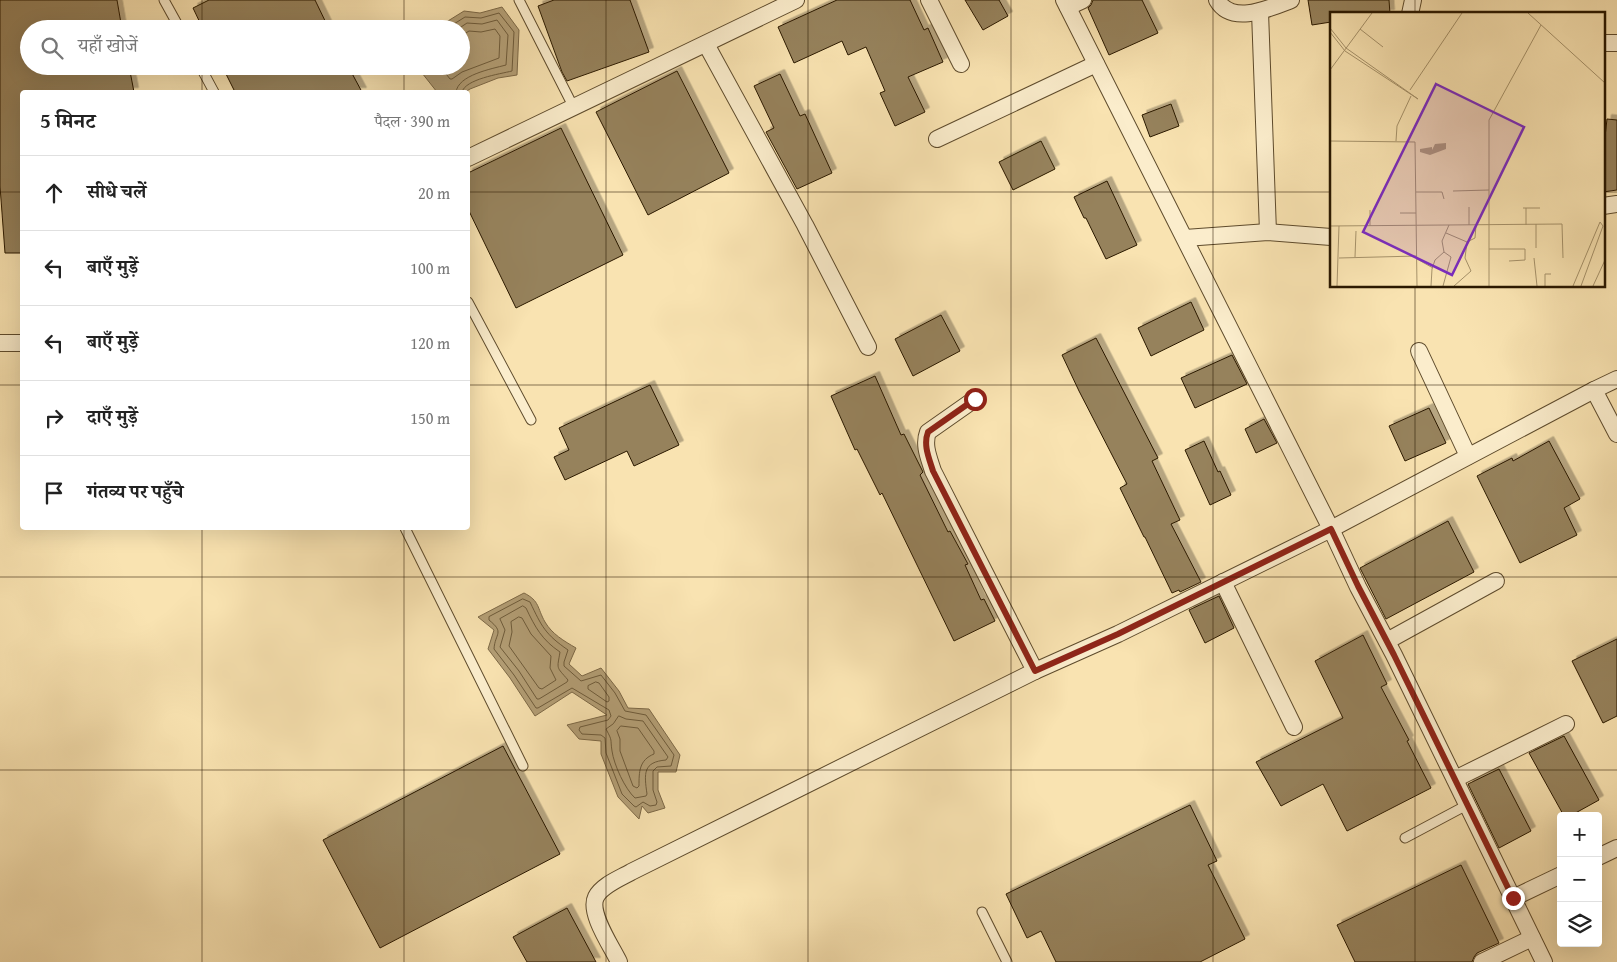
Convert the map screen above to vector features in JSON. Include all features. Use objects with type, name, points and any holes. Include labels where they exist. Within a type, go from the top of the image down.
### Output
[{"type":"street","points":[[470,157],[572,106],[796,0]]},
{"type":"street","points":[[929,0],[961,64]]},
{"type":"street","points":[[1083,0],[1066,4],[1387,641],[1544,962]]},
{"type":"street","points":[[1217,0],[1220,6],[1229,11],[1242,14],[1260,12],[1291,0]]},
{"type":"street","points":[[1260,12],[1268,232]]},
{"type":"street","points":[[1604,43],[1617,43]]},
{"type":"street","points":[[706,44],[805,225],[868,347]]},
{"type":"street","points":[[937,139],[1096,64]]},
{"type":"street","points":[[1604,206],[1617,204]]},
{"type":"street","points":[[1185,238],[1268,232],[1330,237]]},
{"type":"street","points":[[0,343],[20,343]]},
{"type":"street","points":[[1419,351],[1468,456]]},
{"type":"street","points":[[620,962],[598,921],[594,906],[596,896],[604,887],[1035,671],[1118,634],[1331,529],[1617,379]]},
{"type":"street","points":[[1594,390],[1617,434]]},
{"type":"street","points":[[975,399],[928,432],[926,448],[933,471],[1035,671]]},
{"type":"street","points":[[1387,641],[1496,581]]},
{"type":"street","points":[[1223,582],[1294,727]]},
{"type":"street","points":[[1455,779],[1566,724]]},
{"type":"street","points":[[1602,855],[1617,848]]},
{"type":"street","points":[[1513,898],[1557,877]]},
{"type":"street","points":[[1482,962],[1532,938]]},
{"type":"lane","points":[[164,0],[175,20]]},
{"type":"lane","points":[[519,0],[572,106]]},
{"type":"lane","points":[[205,75],[213,90]]},
{"type":"lane","points":[[470,306],[531,420]]},
{"type":"lane","points":[[406,530],[523,766]]},
{"type":"lane","points":[[1405,838],[1468,806]]},
{"type":"lane","points":[[982,912],[1007,962]]},
{"type":"water","points":[[502,7],[519,30],[517,75],[498,78],[468,90],[435,90],[424,75],[470,75],[470,20],[450,20],[464,11],[480,13]]},
{"type":"water","points":[[524,593],[536,602],[545,622],[551,630],[576,648],[569,664],[582,676],[601,668],[619,691],[628,708],[649,709],[680,755],[676,772],[658,772],[658,790],[665,808],[648,813],[642,806],[639,819],[618,797],[601,754],[601,741],[579,739],[567,725],[607,715],[572,692],[535,716],[488,649],[494,630],[478,617]]},
{"type":"building","points":[[0,0],[117,0],[120,20],[20,20],[20,75],[131,75],[134,90],[20,90],[20,253],[5,253],[0,186]]},
{"type":"building","points":[[209,0],[315,0],[325,20],[199,20],[193,8]]},
{"type":"building","points":[[554,0],[630,0],[649,52],[567,81],[538,6]]},
{"type":"building","points":[[837,0],[910,0],[924,30],[928,28],[943,62],[908,77],[925,112],[895,126],[880,93],[885,91],[866,47],[848,55],[842,41],[794,63],[778,27]]},
{"type":"building","points":[[965,0],[999,0],[1008,16],[983,30]]},
{"type":"building","points":[[1093,0],[1142,0],[1158,33],[1109,55],[1088,8]]},
{"type":"building","points":[[1308,0],[1389,0],[1390,12],[1330,12],[1330,22],[1312,25]]},
{"type":"building","points":[[677,71],[729,173],[648,215],[596,112]]},
{"type":"building","points":[[780,74],[800,116],[805,114],[832,173],[797,189],[766,132],[774,128],[754,86]]},
{"type":"building","points":[[226,75],[353,75],[361,90],[234,90]]},
{"type":"building","points":[[1171,104],[1179,126],[1150,137],[1142,115]]},
{"type":"building","points":[[1607,119],[1617,120],[1617,190],[1604,192],[1604,146]]},
{"type":"building","points":[[561,128],[623,255],[516,308],[470,213],[470,172]]},
{"type":"building","points":[[1041,141],[1055,169],[1013,190],[999,162]]},
{"type":"building","points":[[1107,181],[1137,245],[1106,259],[1074,197]]},
{"type":"building","points":[[1191,302],[1204,330],[1151,356],[1138,328]]},
{"type":"building","points":[[941,315],[960,351],[913,376],[895,339]]},
{"type":"building","points":[[1096,338],[1158,458],[1152,461],[1180,520],[1171,524],[1201,582],[1180,592],[1179,590],[1172,593],[1144,537],[1120,488],[1127,484],[1062,355]]},
{"type":"building","points":[[1232,355],[1247,384],[1195,408],[1181,378]]},
{"type":"building","points":[[875,376],[901,435],[904,434],[923,472],[920,475],[948,532],[950,531],[968,564],[965,565],[981,600],[984,599],[995,621],[954,641],[882,493],[880,495],[857,449],[855,450],[831,396]]},
{"type":"building","points":[[650,385],[679,445],[634,466],[627,451],[565,480],[554,457],[569,450],[559,428]]},
{"type":"building","points":[[1429,408],[1446,443],[1405,461],[1389,426]]},
{"type":"building","points":[[1264,419],[1277,443],[1256,453],[1245,429]]},
{"type":"building","points":[[1204,441],[1231,495],[1210,505],[1185,450]]},
{"type":"building","points":[[1549,441],[1580,499],[1564,508],[1577,535],[1520,563],[1477,476],[1512,458],[1513,461]]},
{"type":"building","points":[[1448,521],[1474,572],[1386,619],[1360,568]]},
{"type":"building","points":[[1219,596],[1234,628],[1205,643],[1189,610]]},
{"type":"building","points":[[1363,635],[1387,684],[1381,687],[1409,740],[1407,741],[1431,788],[1347,831],[1323,784],[1281,806],[1256,762],[1343,718],[1315,661]]},
{"type":"building","points":[[1617,639],[1617,716],[1603,723],[1572,661]]},
{"type":"building","points":[[1564,736],[1599,800],[1577,812],[1562,812],[1529,753]]},
{"type":"building","points":[[503,746],[560,854],[380,948],[323,840]]},
{"type":"building","points":[[1499,769],[1531,831],[1499,848],[1468,784]]},
{"type":"building","points":[[1190,805],[1217,861],[1208,865],[1245,939],[1200,962],[1056,962],[1041,931],[1027,938],[1006,894]]},
{"type":"building","points":[[1461,865],[1499,943],[1477,953],[1472,962],[1355,962],[1337,925]]},
{"type":"building","points":[[567,908],[596,962],[527,962],[513,937]]},
{"type":"route","points":[[975,399],[928,432],[926,448],[933,471],[1035,671],[1118,634],[1331,529],[1513,898]]}]
